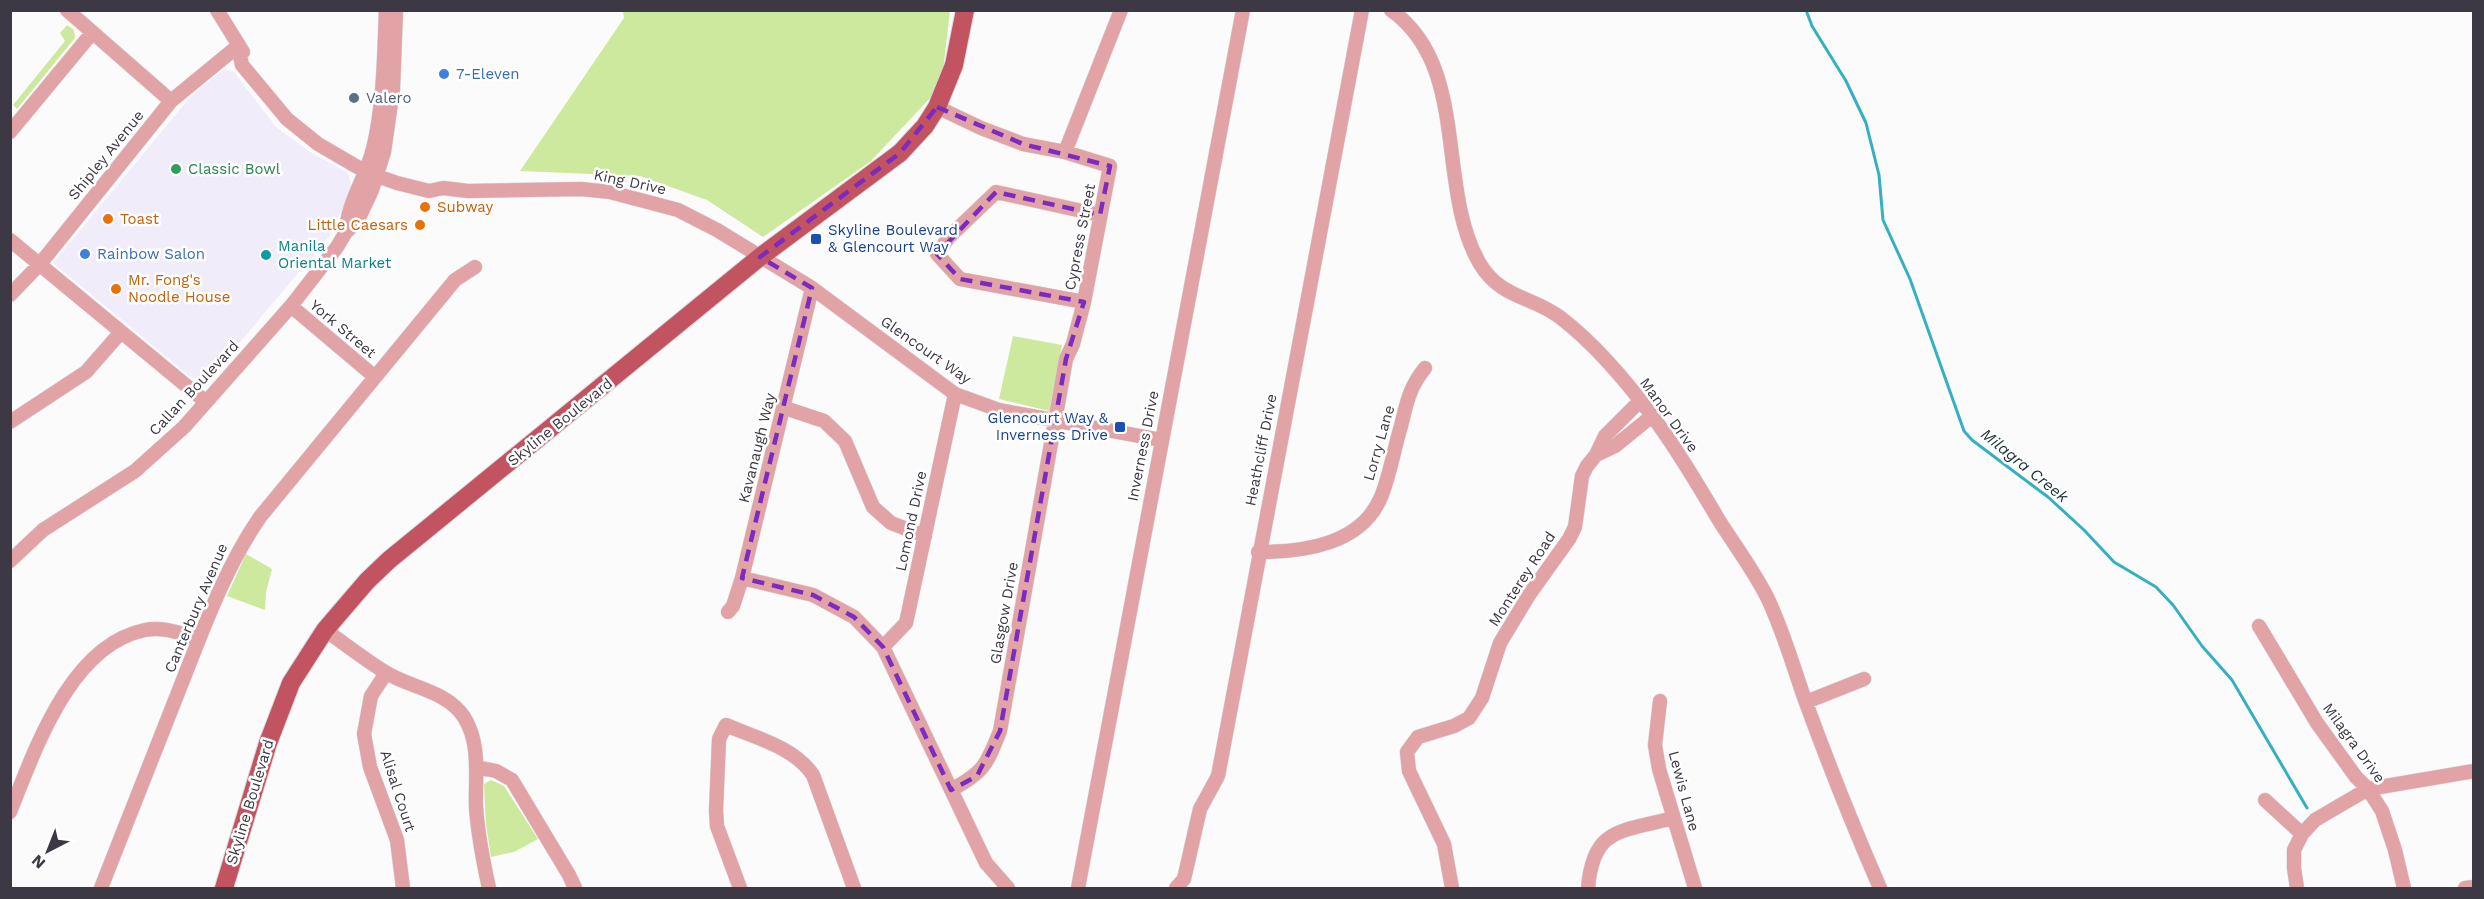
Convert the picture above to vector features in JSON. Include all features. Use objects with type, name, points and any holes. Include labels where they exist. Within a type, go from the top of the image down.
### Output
[{"type":"main road","name":"Skyline Boulevard","points":[[224,888],[276,718],[291,683],[325,630],[389,560],[760,257],[900,153],[925,126],[937,107],[955,61],[965,10]]},
{"type":"street","points":[[67,10],[171,100]]},
{"type":"street","name":"King Drive","points":[[217,10],[238,46],[278,96],[307,125],[373,170],[433,182],[443,188],[468,191],[580,189],[621,195],[678,210],[717,230],[760,257]]},
{"type":"street","name":"Callan Boulevard","points":[[373,170],[379,121],[386,10]]},
{"type":"street","name":"Callan Boulevard","points":[[10,561],[43,530],[135,471],[184,426],[291,306],[337,247],[346,232],[346,217],[373,170],[392,96],[396,10]]},
{"type":"street","points":[[1065,153],[1121,10]]},
{"type":"street","name":"Inverness Drive","points":[[1078,888],[1243,10]]},
{"type":"street","name":"Heathcliff Drive","points":[[1176,888],[1184,879],[1200,809],[1218,776],[1258,552],[1362,10]]},
{"type":"street","name":"Manor Drive","points":[[1391,10],[1419,39],[1433,67],[1448,122],[1458,201],[1472,248],[1479,263],[1487,274],[1507,292],[1557,315],[1572,327],[1652,416],[1766,596],[1880,888]]},
{"type":"street","points":[[10,132],[92,33]]},
{"type":"street","name":"Shipley Avenue","points":[[10,295],[40,264],[171,100],[238,46]]},
{"type":"street","name":"Cypress Street","points":[[937,107],[981,128],[1023,144],[1110,166],[1084,302],[1073,344],[1066,359],[1054,422]]},
{"type":"street","points":[[1084,302],[960,279],[937,254],[949,237],[996,192],[1100,215]]},
{"type":"street","points":[[10,240],[206,402]]},
{"type":"street","name":"Glencourt Way","points":[[760,257],[812,288],[955,394],[999,410],[1161,440]]},
{"type":"street","name":"Canterbury Avenue","points":[[101,888],[199,639],[225,577],[244,540],[260,517],[456,280],[475,267]]},
{"type":"street","name":"Kavanaugh Way","points":[[728,612],[733,606],[742,578],[785,408],[812,288]]},
{"type":"street","name":"York Street","points":[[291,306],[375,377]]},
{"type":"street","points":[[10,422],[86,372],[121,332]]},
{"type":"street","name":"Lorry Lane","points":[[1258,552],[1293,552],[1322,546],[1349,533],[1366,518],[1380,498],[1412,384],[1425,369]]},
{"type":"street","name":"Lomond Drive","points":[[883,647],[906,623],[955,394]]},
{"type":"street","name":"Monterey Road","points":[[1452,888],[1444,844],[1409,771],[1407,752],[1418,737],[1454,726],[1469,718],[1482,698],[1500,643],[1575,527],[1582,476],[1605,436],[1640,401]]},
{"type":"street","points":[[785,408],[824,421],[845,441],[873,507],[891,523],[925,536]]},
{"type":"street","points":[[1596,454],[1615,446],[1652,416]]},
{"type":"street","name":"Glasgow Drive","points":[[951,790],[977,776],[989,758],[1000,731],[1054,422]]},
{"type":"street","points":[[742,578],[813,595],[854,617],[883,647],[986,863],[1008,888]]},
{"type":"street","name":"Milagra Drive","points":[[2259,626],[2317,723],[2356,777],[2368,789],[2382,811],[2404,888]]},
{"type":"street","points":[[10,812],[43,731],[77,678],[97,655],[115,640],[147,629],[169,630],[199,639]]},
{"type":"street","points":[[325,630],[386,673],[430,691],[447,701],[463,717],[473,739],[480,848],[489,888]]},
{"type":"street","name":"Alisal Court","points":[[386,673],[371,696],[364,734],[370,767],[397,840],[403,888]]},
{"type":"street","points":[[1806,702],[1864,679]]},
{"type":"street","name":"Lewis Lane","points":[[1660,701],[1655,745],[1659,769],[1695,888]]},
{"type":"street","points":[[740,888],[717,826],[719,739],[726,725],[792,754],[804,763],[813,776],[854,888]]},
{"type":"street","points":[[476,767],[496,771],[512,780],[575,888]]},
{"type":"street","points":[[2298,888],[2294,868],[2294,850],[2302,834],[2314,820],[2368,789],[2474,771]]},
{"type":"street","points":[[2265,800],[2302,834]]},
{"type":"street","points":[[1588,888],[1590,865],[1599,846],[1616,833],[1672,818]]},
{"type":"street","points":[[2465,888],[2474,887]]},
{"type":"highlighted area","points":[[937,107],[1023,144],[1110,166],[1100,215],[996,192],[937,254],[960,279],[1084,302],[1066,359],[1000,731],[977,776],[951,790],[883,647],[854,617],[813,595],[742,578],[812,288],[760,257],[900,153]]},
{"type":"shaded area","points":[[224,69],[234,72],[276,127],[310,152],[348,173],[352,188],[330,235],[210,378],[192,378],[53,263],[191,96]]},
{"type":"green space","points":[[623,11],[950,11],[943,70],[932,96],[871,161],[763,237],[707,200],[640,176],[520,171],[624,18]]},
{"type":"green space","points":[[67,25],[74,30],[75,38],[17,109],[13,105],[65,41],[60,33]]},
{"type":"green space","points":[[1013,336],[1062,345],[1049,411],[999,399]]},
{"type":"green space","points":[[246,554],[272,569],[266,592],[265,610],[227,596]]},
{"type":"green space","points":[[491,780],[504,786],[538,839],[514,852],[491,857],[486,824],[484,784]]},
{"type":"waterway","name":"Milagra Creek","points":[[1806,10],[1812,26],[1846,81],[1866,123],[1879,175],[1883,220],[1910,279],[1964,431],[1972,440],[2048,497],[2114,562],[2156,587],[2173,605],[2202,646],[2232,680],[2307,808]]},
{"type":"place","name":"7-Eleven","points":[[444,74]]},
{"type":"place","name":"Valero","points":[[354,98]]},
{"type":"place","name":"Classic Bowl","points":[[176,169]]},
{"type":"place","name":"Subway","points":[[425,207]]},
{"type":"place","name":"Toast","points":[[108,219]]},
{"type":"place","name":"Little Caesars","points":[[420,225]]},
{"type":"place","name":"Skyline Boulevard & Glencourt Way","points":[[816,239]]},
{"type":"place","name":"Rainbow Salon","points":[[85,254]]},
{"type":"place","name":"Manila Oriental Market","points":[[266,255]]},
{"type":"place","name":"Mr. Fong's Noodle House","points":[[116,289]]},
{"type":"place","name":"Glencourt Way & Inverness Drive","points":[[1120,427]]}]
